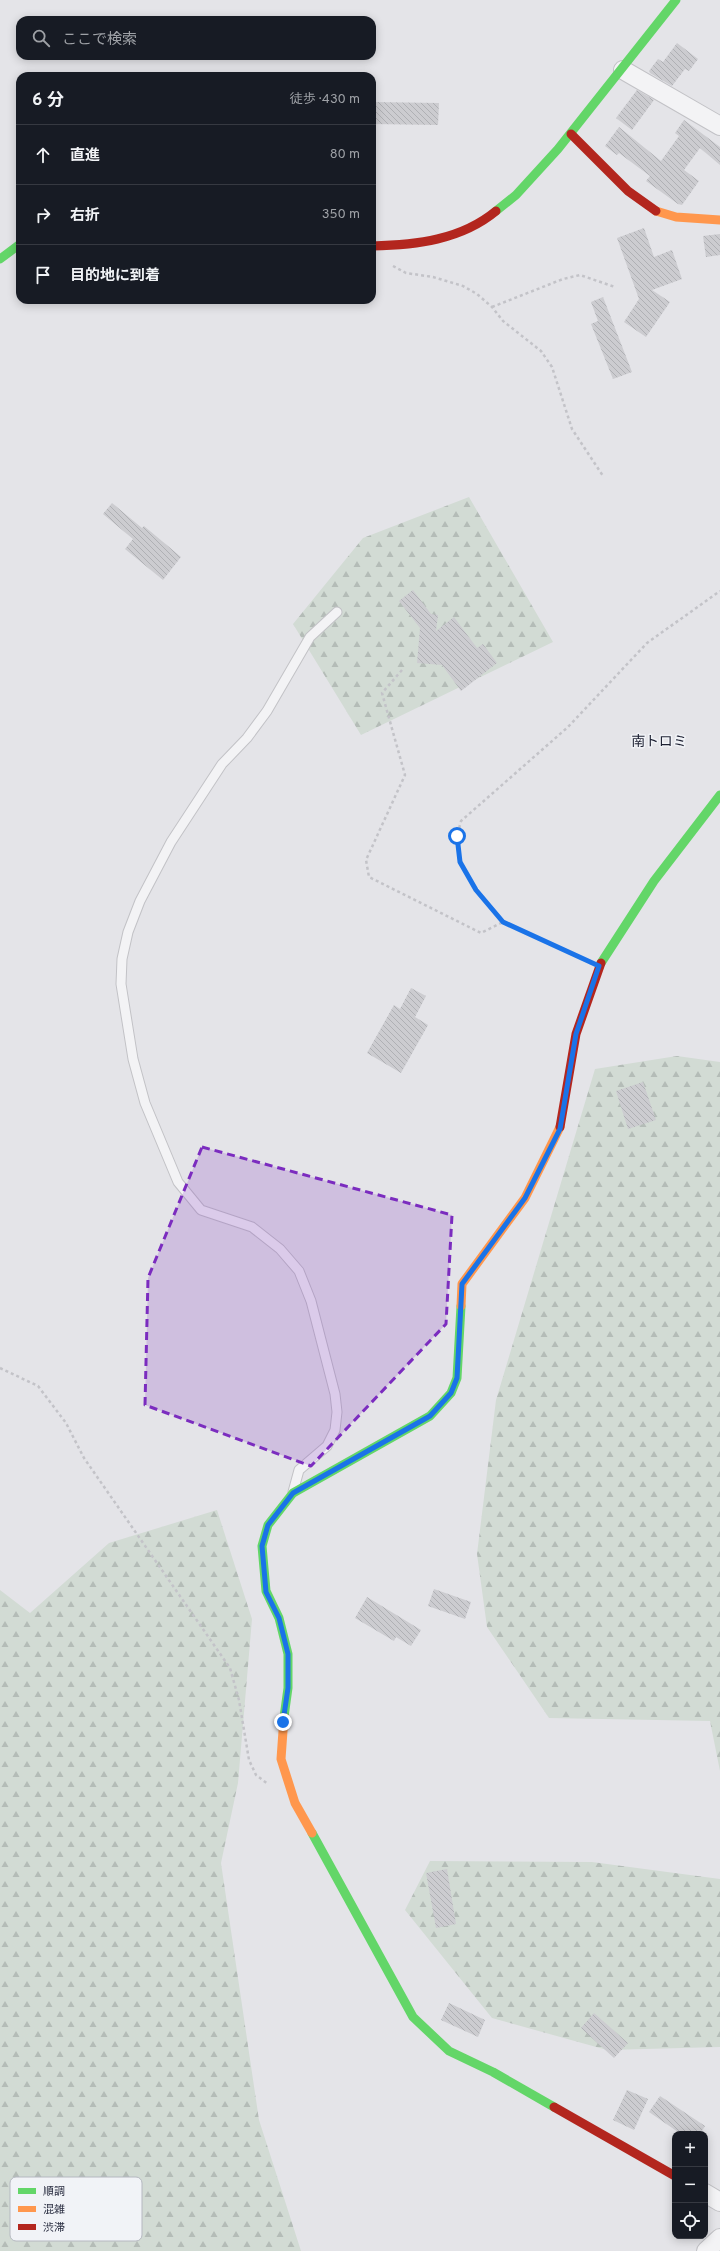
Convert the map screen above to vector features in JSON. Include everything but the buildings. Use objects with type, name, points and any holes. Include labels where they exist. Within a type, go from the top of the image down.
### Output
[{"type":"street","points":[[376,246],[391,247],[429,243],[464,231],[500,210],[529,184],[571,134],[623,70],[676,0]]},
{"type":"street","points":[[623,70],[720,126]]},
{"type":"street","points":[[571,134],[646,205],[661,214],[720,220]]},
{"type":"street","points":[[0,259],[16,247]]},
{"type":"street","points":[[672,2174],[493,2072],[449,2051],[413,2017],[295,1803],[291,1793],[281,1759],[283,1722],[288,1688],[288,1654],[279,1618],[266,1592],[262,1546],[268,1525],[293,1493],[430,1416],[451,1393],[457,1378],[462,1284],[525,1198],[560,1129],[576,1034],[599,966],[654,881],[720,795]]},
{"type":"street","points":[[708,2195],[720,2202]]},
{"type":"street","points":[[706,2251],[720,2238]]},
{"type":"lane","points":[[293,1493],[294,1481],[299,1470],[327,1446],[334,1430],[337,1412],[335,1394],[311,1302],[299,1271],[280,1249],[252,1227],[201,1210],[178,1182],[145,1102],[133,1059],[121,984],[122,959],[128,932],[140,901],[171,842],[222,764],[247,738],[267,710],[310,637],[336,612]]},
{"type":"path","points":[[376,246],[387,262],[406,273],[433,277],[462,286],[477,294],[492,307],[503,320],[541,351],[552,367],[572,429],[603,476]]},
{"type":"path","points":[[492,307],[555,282],[580,275],[615,287]]},
{"type":"path","points":[[599,966],[503,922],[476,890],[460,862],[457,836],[461,821],[568,726],[647,644],[720,591]]},
{"type":"path","points":[[402,670],[382,693],[405,774],[366,860],[369,877],[480,933],[503,922]]},
{"type":"path","points":[[0,1368],[38,1386],[66,1423],[84,1458],[230,1668],[239,1700],[249,1760],[256,1775],[276,1790],[291,1793]]},
{"type":"highlighted area","points":[[202,1147],[452,1215],[446,1324],[311,1466],[145,1405],[148,1278]]},
{"type":"green space","points":[[469,497],[553,642],[361,735],[293,624],[363,538]]},
{"type":"green space","points":[[677,1056],[720,1062],[720,1771],[710,1721],[549,1718],[487,1627],[477,1554],[496,1400],[595,1069]]},
{"type":"green space","points":[[217,1510],[252,1619],[238,1783],[221,1863],[259,2120],[301,2251],[0,2251],[0,1590],[30,1613],[109,1543]]},
{"type":"green space","points":[[430,1861],[592,1862],[720,1879],[720,2047],[607,2050],[492,2018],[405,1910]]},
{"type":"traffic: fast","points":[[496,211],[516,195],[558,149],[676,0]]},
{"type":"traffic: fast","points":[[0,259],[16,247]]},
{"type":"traffic: fast","points":[[601,963],[654,881],[720,795]]},
{"type":"traffic: fast","points":[[284,1717],[288,1688],[288,1654],[279,1618],[266,1591],[262,1546],[268,1525],[293,1493],[430,1416],[451,1393],[457,1378],[461,1306]]},
{"type":"traffic: fast","points":[[312,1833],[413,2017],[449,2051],[493,2072],[554,2107]]},
{"type":"traffic: slow","points":[[656,211],[676,217],[720,220]]},
{"type":"traffic: slow","points":[[461,1306],[462,1284],[525,1198],[560,1127]]},
{"type":"traffic: slow","points":[[284,1717],[281,1759],[295,1803],[312,1833]]},
{"type":"traffic: jam","points":[[571,134],[628,191],[656,211]]},
{"type":"traffic: jam","points":[[376,246],[421,242],[453,235],[468,229],[496,211]]},
{"type":"traffic: jam","points":[[560,1127],[576,1034],[601,963]]},
{"type":"traffic: jam","points":[[554,2107],[672,2174]]},
{"type":"district","name":"南トロミ","points":[[659,741]]},
{"type":"route","points":[[283,1722],[288,1688],[288,1654],[279,1618],[266,1592],[262,1546],[268,1525],[293,1493],[430,1416],[451,1393],[457,1378],[462,1284],[484,1251],[525,1198],[560,1129],[576,1034],[599,966],[503,922],[476,890],[460,862],[457,836]]}]
